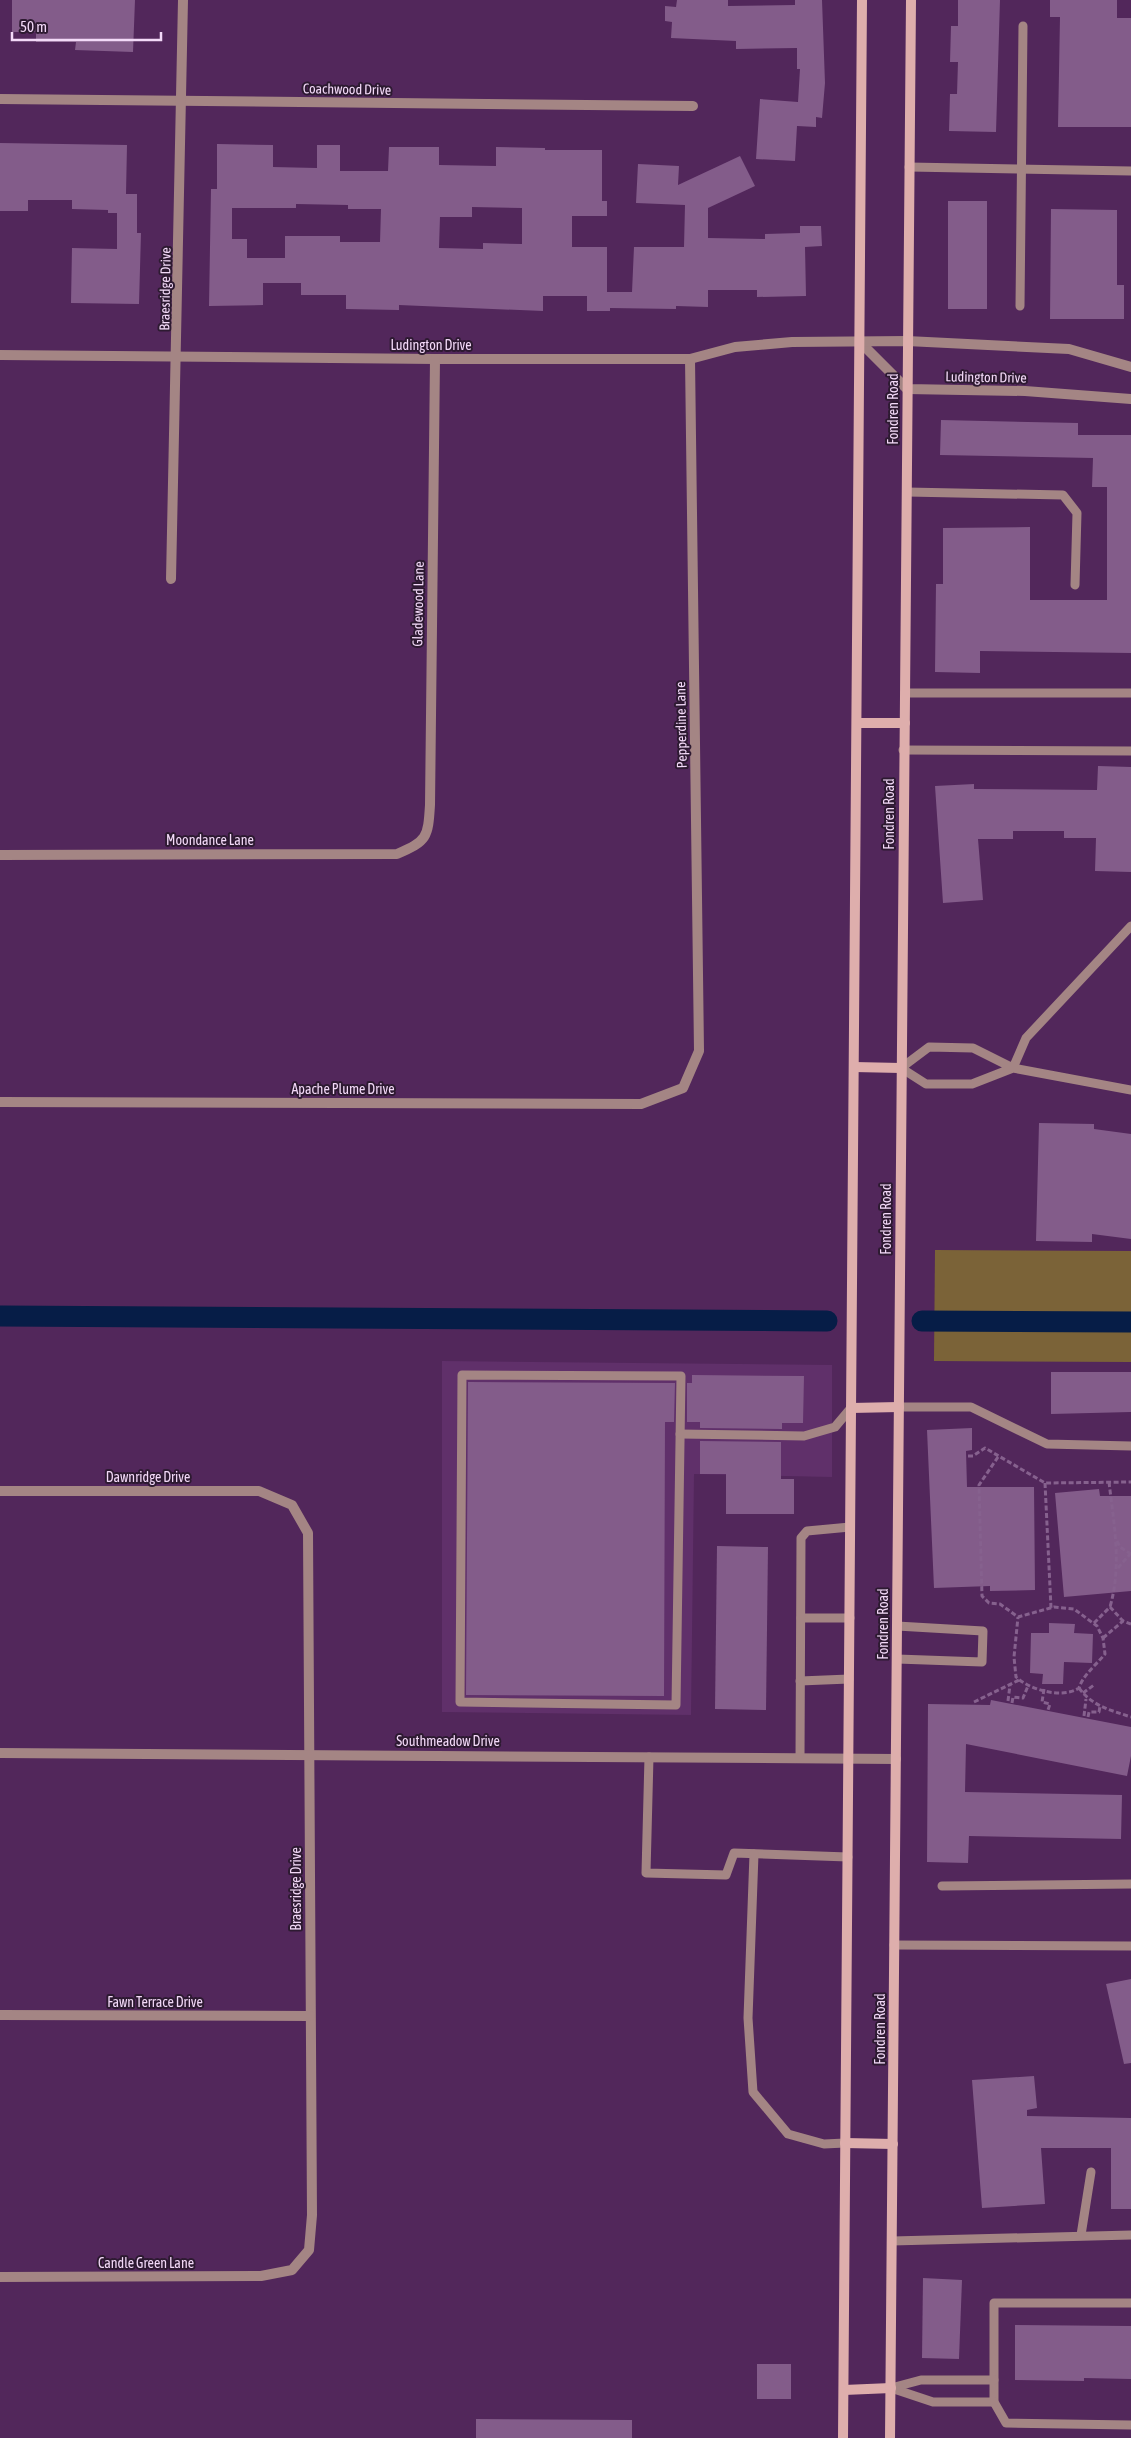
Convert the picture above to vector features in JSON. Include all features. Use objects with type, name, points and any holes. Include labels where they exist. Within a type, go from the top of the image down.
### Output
[{"type":"main road","points":[[843,2438],[862,0]]},
{"type":"main road","name":"Fondren Road","points":[[890,2438],[903,750],[905,723],[911,0]]},
{"type":"main road","points":[[857,723],[905,723]]},
{"type":"main road","points":[[854,1067],[901,1068]]},
{"type":"main road","points":[[851,1408],[899,1407]]},
{"type":"main road","points":[[845,2143],[893,2144]]},
{"type":"main road","points":[[844,2390],[890,2388]]},
{"type":"street","name":"Braesridge Drive","points":[[171,579],[183,0]]},
{"type":"street","name":"Coachwood Drive","points":[[0,100],[693,106]]},
{"type":"street","name":"Ludington Drive","points":[[0,355],[435,360],[690,359],[735,347],[792,342],[907,341],[1069,349],[1131,367]]},
{"type":"street","points":[[860,342],[907,389]]},
{"type":"street","name":"Pepperdine Lane","points":[[682,1088],[699,1051],[690,359]]},
{"type":"street","name":"Gladewood Lane","points":[[418,845],[428,831],[430,805],[435,360]]},
{"type":"street","name":"Ludington Drive","points":[[907,389],[1025,392],[1131,399]]},
{"type":"street","name":"Moondance Lane","points":[[0,855],[397,854],[418,845]]},
{"type":"street","name":"Apache Plume Drive","points":[[0,1102],[642,1104],[682,1088]]},
{"type":"street","name":"Dawnridge Drive","points":[[0,1491],[260,1491],[292,1505]]},
{"type":"street","name":"Braesridge Drive","points":[[292,1505],[308,1532],[312,2214],[309,2250],[292,2270]]},
{"type":"street","name":"Southmeadow Drive","points":[[0,1753],[896,1759]]},
{"type":"street","name":"Fawn Terrace Drive","points":[[0,2015],[310,2016]]},
{"type":"street","name":"Candle Green Lane","points":[[0,2277],[261,2276],[292,2270]]},
{"type":"lane","points":[[1020,306],[1023,26]]},
{"type":"lane","points":[[909,167],[1131,171]]},
{"type":"lane","points":[[907,492],[1063,495],[1077,514],[1075,585]]},
{"type":"lane","points":[[905,693],[1131,694]]},
{"type":"lane","points":[[903,750],[1131,751]]},
{"type":"lane","points":[[1131,926],[1026,1038],[1013,1068],[972,1084],[926,1084],[901,1068],[929,1047],[973,1048],[1013,1068],[1131,1090]]},
{"type":"lane","points":[[462,1375],[681,1376],[680,1434],[676,1705],[460,1702],[462,1375]]},
{"type":"lane","points":[[899,1407],[971,1407],[1047,1444],[1131,1446]]},
{"type":"lane","points":[[680,1434],[804,1436],[835,1427],[851,1408]]},
{"type":"lane","points":[[800,1758],[801,1538],[807,1531],[850,1527]]},
{"type":"lane","points":[[801,1618],[850,1618]]},
{"type":"lane","points":[[897,1626],[983,1631],[982,1662],[897,1659]]},
{"type":"lane","points":[[800,1681],[849,1679]]},
{"type":"lane","points":[[649,1757],[646,1873],[726,1875],[734,1854],[848,1857]]},
{"type":"lane","points":[[754,1854],[748,2018],[753,2092],[788,2134],[824,2144],[845,2143]]},
{"type":"lane","points":[[942,1886],[1131,1884]]},
{"type":"lane","points":[[894,1945],[1131,1946]]},
{"type":"lane","points":[[1081,2234],[1091,2172]]},
{"type":"lane","points":[[892,2241],[1081,2234],[1131,2235]]},
{"type":"lane","points":[[1131,2304],[994,2303],[994,2402],[1006,2423],[1131,2425]]},
{"type":"lane","points":[[890,2388],[921,2380],[994,2380]]},
{"type":"lane","points":[[890,2388],[933,2402],[994,2402]]},
{"type":"path","points":[[968,1456],[974,1456],[985,1448],[1045,1483],[1131,1482]]},
{"type":"path","points":[[998,1457],[979,1485],[982,1596],[989,1603],[1000,1604],[1018,1617]]},
{"type":"path","points":[[1094,1623],[1110,1607],[1116,1586],[1115,1538],[1109,1482]]},
{"type":"path","points":[[1045,1483],[1051,1608]]},
{"type":"path","points":[[1115,1538],[1120,1547],[1131,1554],[1117,1570]]},
{"type":"path","points":[[1110,1607],[1123,1621],[1131,1624]]},
{"type":"path","points":[[1018,1617],[1051,1608],[1074,1609],[1094,1623],[1103,1638],[1105,1654],[1092,1670],[1082,1678],[1079,1688]]},
{"type":"path","points":[[1018,1617],[1014,1657],[1016,1678],[1028,1686],[1063,1693],[1079,1688]]},
{"type":"path","points":[[1103,1638],[1123,1621]]},
{"type":"path","points":[[974,1702],[1019,1680]]},
{"type":"path","points":[[1010,1684],[1010,1702],[1013,1698],[1023,1698],[1028,1686]]},
{"type":"path","points":[[1083,1694],[1094,1685]]},
{"type":"path","points":[[1079,1688],[1086,1699],[1086,1716],[1089,1712],[1099,1712],[1100,1706]]},
{"type":"path","points":[[1044,1689],[1042,1702],[1050,1704],[1048,1710]]},
{"type":"path","points":[[1086,1699],[1131,1717]]},
{"type":"shaded area","points":[[935,1250],[1131,1251],[1131,1362],[934,1361]]},
{"type":"shaded area","points":[[442,1361],[832,1365],[832,1477],[694,1474],[691,1715],[442,1712]]},
{"type":"building","points":[[12,0],[135,0],[133,52],[75,50],[76,42],[36,42],[36,32],[12,32]]},
{"type":"building","points":[[677,0],[728,0],[728,6],[795,5],[795,0],[822,0],[825,83],[822,118],[816,117],[816,127],[797,126],[795,161],[756,159],[760,99],[798,102],[800,69],[797,69],[797,48],[736,49],[736,41],[671,38],[672,22],[665,21],[665,6],[676,7]]},
{"type":"building","points":[[958,0],[1000,0],[996,132],[949,131],[950,94],[957,94],[958,62],[950,62],[951,26],[958,26]]},
{"type":"building","points":[[1050,0],[1117,0],[1117,18],[1131,18],[1131,127],[1058,127],[1060,17],[1050,17]]},
{"type":"building","points":[[0,143],[127,145],[126,194],[137,194],[137,233],[141,233],[139,304],[71,303],[72,248],[117,249],[117,213],[108,213],[108,210],[72,209],[72,200],[28,200],[28,211],[0,211]]},
{"type":"building","points":[[217,144],[273,145],[273,167],[317,168],[317,145],[340,145],[340,171],[388,171],[389,147],[439,147],[439,165],[496,166],[496,147],[545,148],[545,150],[602,150],[602,201],[607,201],[607,216],[572,216],[572,247],[607,247],[607,292],[632,292],[634,247],[684,247],[685,205],[636,203],[638,164],[679,166],[678,185],[740,156],[755,186],[708,208],[708,238],[765,239],[765,234],[800,233],[800,226],[821,226],[822,246],[805,247],[806,296],[757,297],[757,290],[708,290],[708,307],[676,306],[676,309],[610,308],[610,311],[587,311],[587,296],[543,296],[543,311],[399,305],[399,310],[346,309],[346,295],[301,295],[301,283],[263,283],[263,305],[209,306],[211,189],[217,189]],"holes":[[[296,204],[348,205],[348,209],[381,209],[380,242],[340,242],[340,236],[285,236],[285,258],[247,258],[247,239],[232,239],[232,208],[296,208]],[[472,207],[522,208],[522,244],[483,243],[483,249],[439,248],[440,217],[472,217]]]},
{"type":"building","points":[[948,201],[987,201],[987,309],[948,309]]},
{"type":"building","points":[[1051,209],[1117,210],[1117,285],[1124,285],[1124,319],[1050,319]]},
{"type":"building","points":[[941,420],[1078,423],[1078,435],[1131,435],[1131,653],[980,651],[980,673],[935,672],[936,584],[943,584],[943,528],[1030,527],[1030,600],[1107,600],[1107,487],[1092,487],[1093,458],[940,455]]},
{"type":"building","points":[[1098,766],[1131,767],[1131,872],[1095,871],[1096,838],[1064,838],[1064,831],[1013,831],[1013,839],[978,839],[983,900],[943,903],[935,786],[974,784],[974,789],[1097,790]]},
{"type":"building","points":[[1039,1123],[1094,1124],[1094,1129],[1131,1134],[1131,1239],[1092,1234],[1092,1242],[1036,1241]]},
{"type":"building","points":[[1051,1372],[1131,1372],[1131,1412],[1051,1414]]},
{"type":"building","points":[[692,1375],[804,1376],[803,1423],[782,1423],[782,1429],[700,1428],[700,1422],[687,1422],[687,1383],[692,1383]]},
{"type":"building","points":[[468,1382],[675,1383],[674,1422],[665,1422],[664,1696],[466,1695]]},
{"type":"building","points":[[972,1428],[972,1450],[966,1451],[967,1487],[1034,1487],[1035,1590],[990,1591],[990,1586],[934,1588],[927,1430]]},
{"type":"building","points":[[700,1441],[781,1442],[781,1479],[794,1479],[794,1514],[726,1514],[726,1474],[700,1474]]},
{"type":"building","points":[[1099,1489],[1100,1496],[1131,1496],[1131,1591],[1064,1597],[1055,1493]]},
{"type":"building","points":[[717,1546],[768,1547],[766,1710],[715,1709]]},
{"type":"building","points":[[1049,1623],[1075,1624],[1074,1633],[1093,1634],[1092,1663],[1064,1662],[1063,1684],[1042,1684],[1043,1674],[1030,1673],[1031,1633],[1049,1633]]},
{"type":"building","points":[[991,1700],[1131,1727],[1131,1756],[1127,1776],[966,1744],[965,1792],[1122,1795],[1121,1839],[969,1836],[968,1863],[927,1862],[928,1704],[990,1705]]},
{"type":"building","points":[[1131,1979],[1131,2063],[1124,2064],[1106,1984]]},
{"type":"building","points":[[1034,2076],[1037,2108],[1027,2110],[1027,2116],[1131,2118],[1131,2209],[1111,2209],[1111,2148],[1041,2148],[1045,2204],[982,2208],[972,2080]]},
{"type":"building","points":[[923,2278],[962,2280],[959,2359],[922,2358]]},
{"type":"building","points":[[1015,2325],[1131,2326],[1131,2379],[1084,2378],[1084,2381],[1015,2380]]},
{"type":"building","points":[[757,2364],[791,2364],[791,2399],[757,2399]]},
{"type":"building","points":[[476,2419],[632,2420],[632,2438],[476,2438]]},
{"type":"waterway","points":[[0,1316],[827,1321]]},
{"type":"waterway","points":[[922,1321],[1131,1322]]}]
